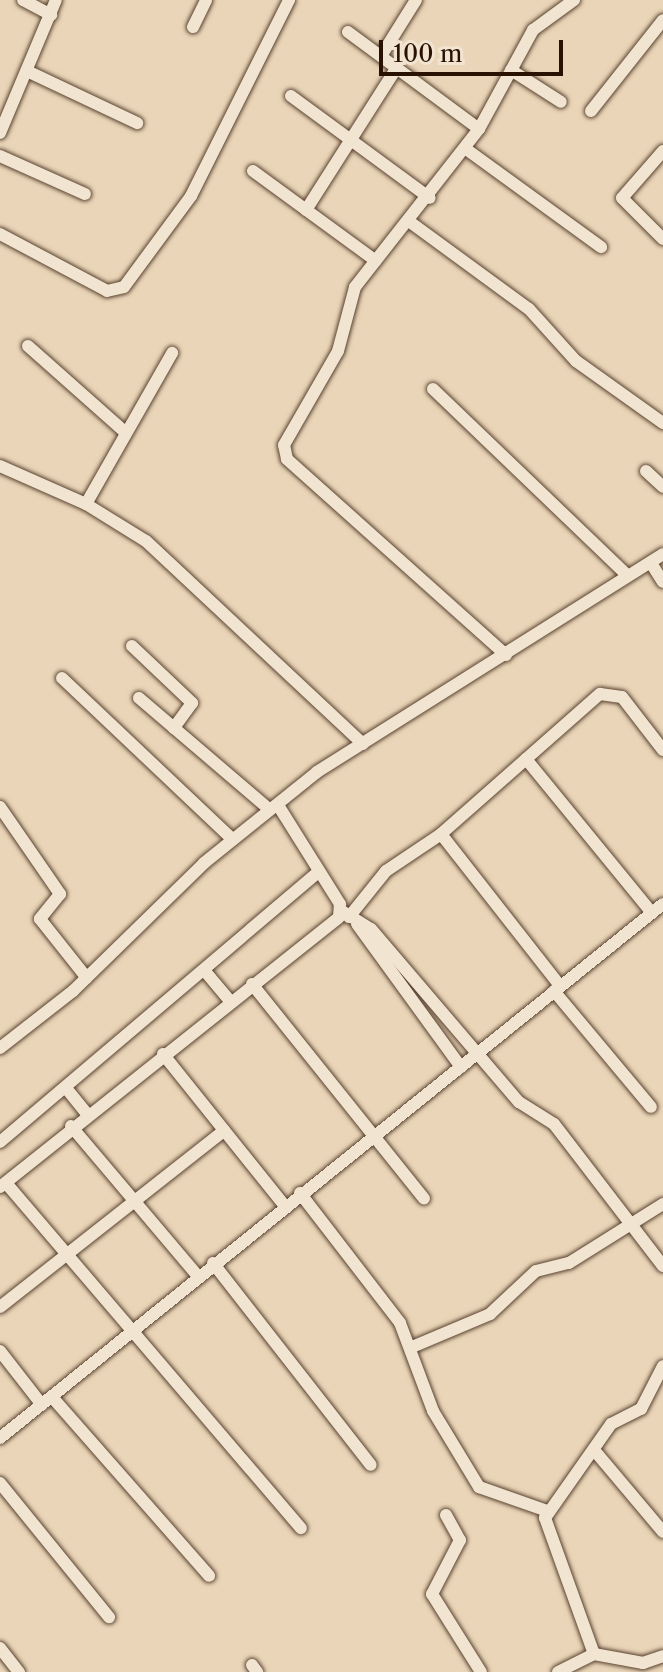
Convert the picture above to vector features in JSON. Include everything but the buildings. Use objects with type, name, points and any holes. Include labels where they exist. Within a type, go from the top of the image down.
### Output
[{"type":"street","points":[[23,0],[51,15]]},
{"type":"street","points":[[0,133],[56,0]]},
{"type":"street","points":[[193,27],[206,0]]},
{"type":"street","points":[[0,234],[107,291],[124,287],[191,196],[289,0]]},
{"type":"street","points":[[381,56],[416,0]]},
{"type":"street","points":[[506,655],[284,453],[338,351],[355,287],[430,198],[466,149],[533,30],[574,0]]},
{"type":"street","points":[[591,111],[663,20]]},
{"type":"street","points":[[348,32],[479,129]]},
{"type":"street","points":[[306,210],[397,67]]},
{"type":"street","points":[[511,70],[561,102]]},
{"type":"street","points":[[27,71],[137,123]]},
{"type":"street","points":[[291,96],[430,198]]},
{"type":"street","points":[[466,149],[601,247]]},
{"type":"street","points":[[663,151],[622,198],[663,239]]},
{"type":"street","points":[[0,156],[85,194]]},
{"type":"street","points":[[253,171],[376,261]]},
{"type":"street","points":[[410,222],[529,309],[576,361],[663,423]]},
{"type":"street","points":[[28,346],[125,432]]},
{"type":"street","points":[[86,504],[172,353]]},
{"type":"street","points":[[433,389],[628,576]]},
{"type":"street","points":[[0,466],[86,504],[166,558],[363,744]]},
{"type":"street","points":[[646,471],[663,487]]},
{"type":"street","points":[[0,1048],[87,978],[232,839],[363,744],[663,554]]},
{"type":"street","points":[[651,563],[663,582]]},
{"type":"street","points":[[132,646],[192,703],[174,728]]},
{"type":"street","points":[[62,678],[232,839]]},
{"type":"street","points":[[301,1528],[3,1185],[71,1126],[77,1101],[217,986],[252,984],[349,917],[386,871],[441,834],[526,759],[612,691],[663,750]]},
{"type":"street","points":[[139,698],[274,808],[349,917],[360,938],[461,1067]]},
{"type":"street","points":[[526,759],[652,913]]},
{"type":"street","points":[[0,807],[60,894],[39,917],[87,978]]},
{"type":"street","points":[[441,834],[557,989],[651,1107]]},
{"type":"street","points":[[0,1142],[163,1054],[217,986],[317,873]]},
{"type":"street","points":[[0,1438],[196,1274],[375,1136],[663,904]]},
{"type":"street","points":[[349,917],[371,929],[475,1055],[519,1102],[554,1124],[625,1224],[663,1266]]},
{"type":"street","points":[[252,984],[424,1199]]},
{"type":"street","points":[[163,1054],[284,1205]]},
{"type":"street","points":[[71,1126],[196,1274]]},
{"type":"street","points":[[0,1307],[224,1131]]},
{"type":"street","points":[[300,1193],[412,1347],[433,1411],[479,1487],[547,1511]]},
{"type":"street","points":[[412,1347],[490,1314],[527,1276],[569,1263],[625,1224],[663,1204]]},
{"type":"street","points":[[213,1263],[371,1465]]},
{"type":"street","points":[[0,1351],[209,1576]]},
{"type":"street","points":[[594,1654],[544,1525],[547,1511],[615,1419],[641,1409],[663,1366]]},
{"type":"street","points":[[594,1450],[663,1532]]},
{"type":"street","points":[[0,1483],[109,1617]]},
{"type":"street","points":[[446,1515],[460,1540],[432,1594],[481,1672]]},
{"type":"street","points":[[0,1648],[19,1672]]},
{"type":"street","points":[[558,1672],[594,1654],[643,1668],[663,1656]]}]
